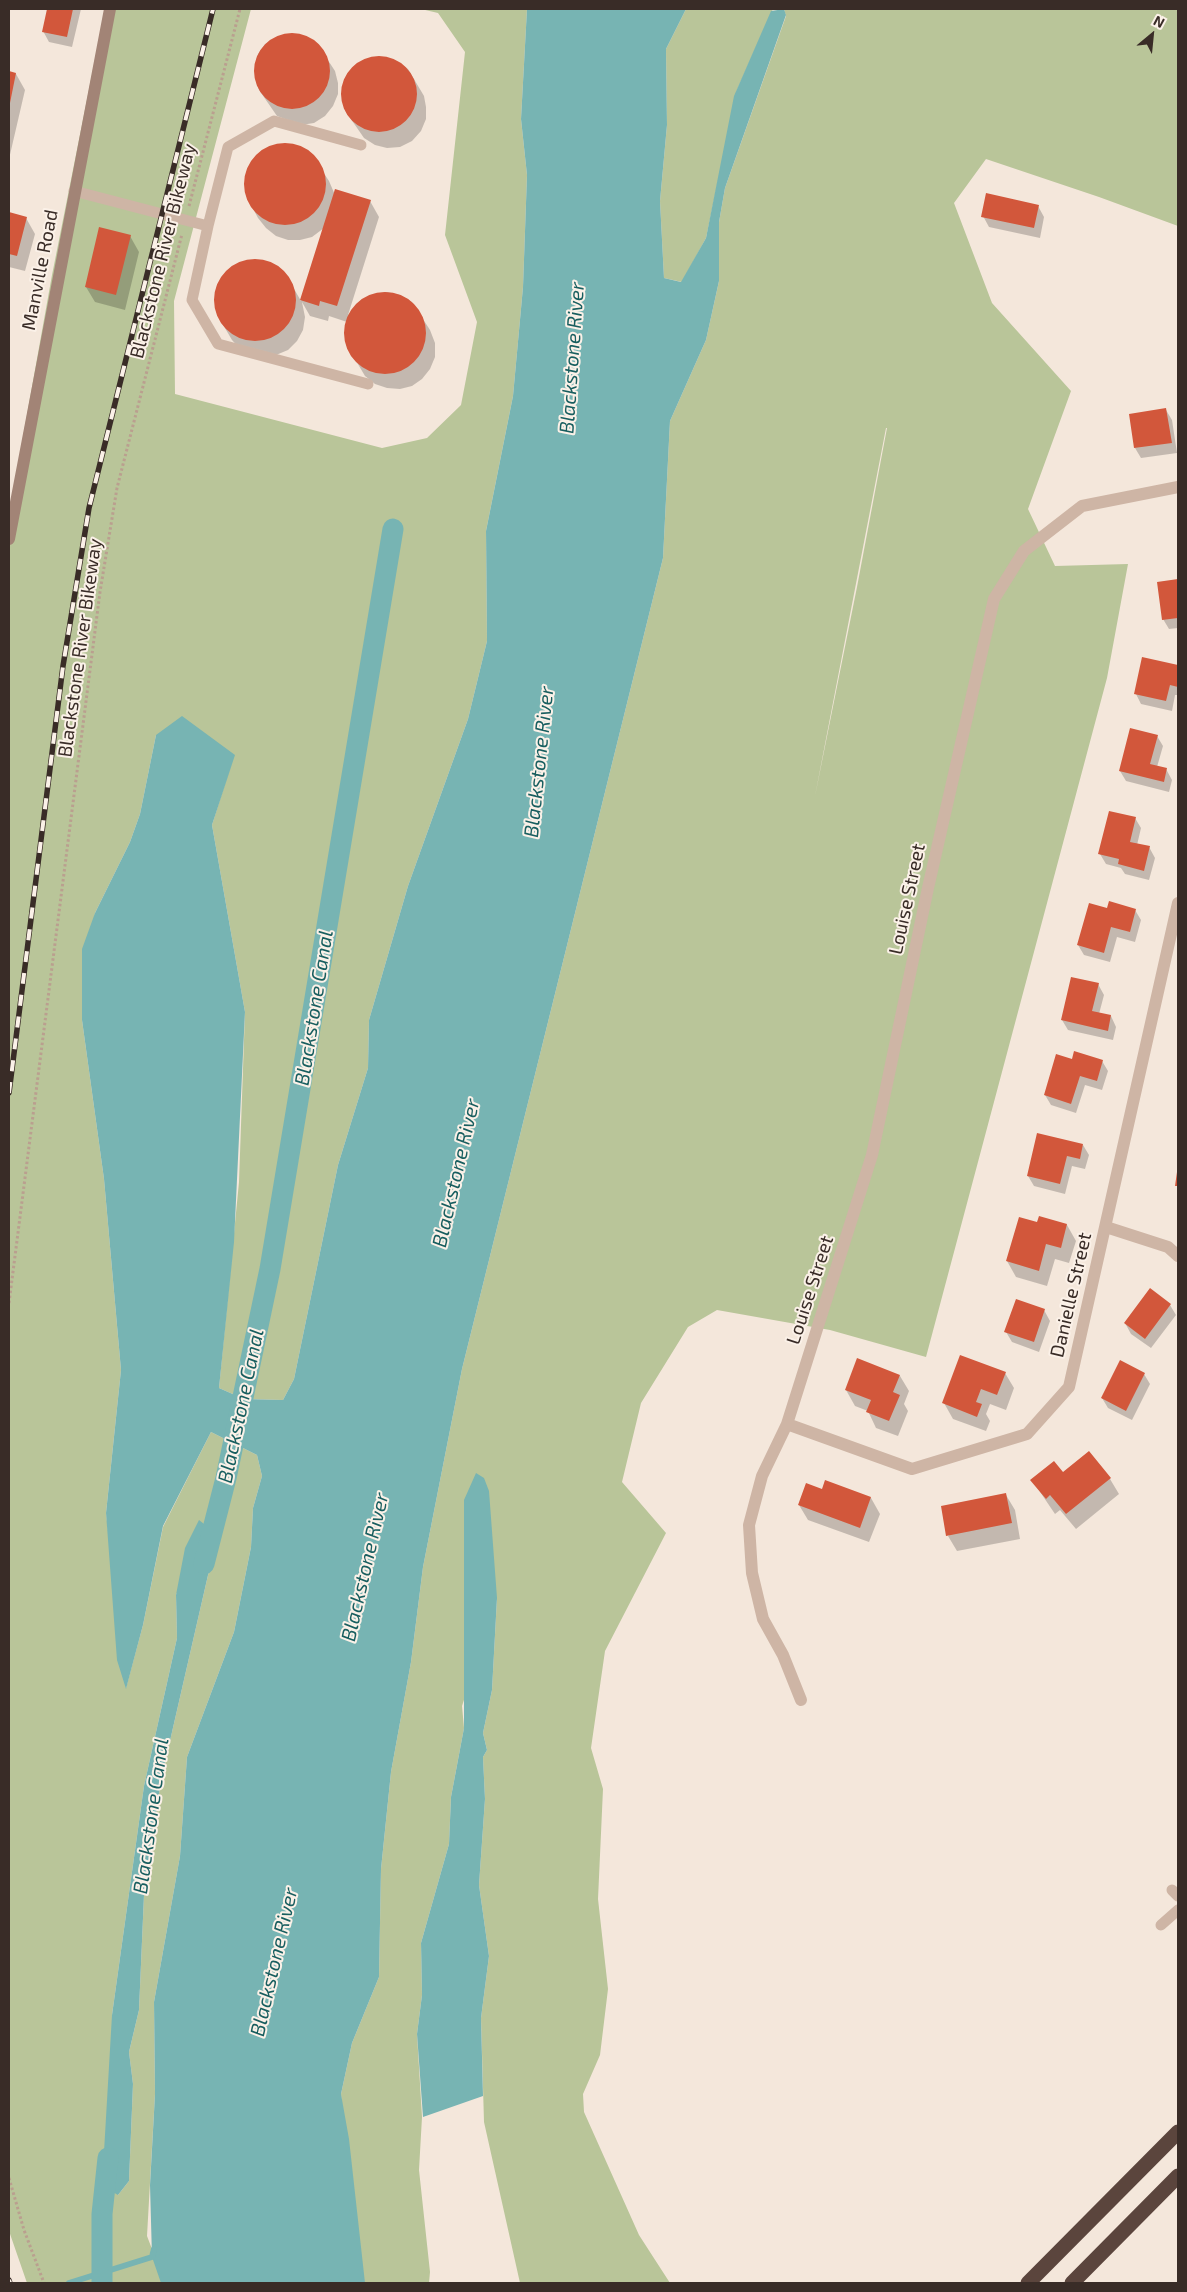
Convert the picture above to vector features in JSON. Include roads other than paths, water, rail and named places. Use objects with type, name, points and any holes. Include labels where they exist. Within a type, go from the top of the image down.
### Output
[{"type":"highway","points":[[1028,2283],[1178,2132]]},
{"type":"highway","points":[[1072,2283],[1178,2176]]},
{"type":"main road","name":"Manville Road","points":[[9,539],[110,9]]},
{"type":"street","name":"Louise Street","points":[[801,1700],[783,1655],[764,1619],[752,1573],[749,1525],[762,1476],[787,1424],[872,1155],[928,888],[994,599],[1024,551],[1082,506],[1178,487]]},
{"type":"street","name":"Danielle Street","points":[[787,1424],[912,1469],[1027,1434],[1068,1387],[1106,1227],[1178,903]]},
{"type":"street","points":[[1106,1227],[1168,1247],[1178,1256]]},
{"type":"lane","points":[[361,145],[274,121],[228,147],[192,300],[218,344],[368,384]]},
{"type":"lane","points":[[74,191],[208,226]]},
{"type":"lane","points":[[1161,1925],[1178,1910]]},
{"type":"water","name":"Blackstone River","points":[[527,9],[686,9],[666,49],[667,125],[660,201],[664,278],[681,282],[706,238],[734,96],[771,11],[784,9],[786,15],[725,188],[719,222],[719,281],[706,340],[670,421],[663,558],[462,1369],[423,1567],[411,1662],[391,1772],[381,1869],[379,1977],[352,2043],[341,2094],[349,2139],[365,2283],[161,2283],[152,2257],[150,2185],[155,2094],[154,2002],[180,1856],[187,1757],[234,1632],[251,1547],[253,1508],[262,1476],[257,1455],[211,1432],[163,1526],[143,1625],[126,1689],[117,1660],[106,1513],[121,1370],[104,1179],[82,1020],[82,949],[95,913],[130,842],[140,814],[156,735],[182,716],[235,755],[212,825],[245,1012],[234,1242],[219,1388],[244,1399],[283,1400],[294,1379],[338,1165],[368,1068],[369,1020],[408,886],[468,719],[487,641],[486,531],[513,396],[523,287],[527,175],[521,119]]},
{"type":"water","points":[[476,1473],[484,1478],[489,1491],[497,1598],[492,1690],[483,1733],[487,1750],[483,1757],[485,1799],[479,1885],[489,1956],[481,2018],[483,2096],[423,2117],[417,2034],[422,1995],[421,1943],[449,1844],[451,1797],[464,1728],[464,1500]]},
{"type":"water","points":[[199,1520],[209,1528],[214,1549],[161,1780],[144,1895],[139,2010],[129,2052],[133,2084],[129,2181],[118,2195],[102,2186],[112,2015],[144,1786],[177,1638],[176,1595],[185,1548]]},
{"type":"waterway","name":"Blackstone Canal","points":[[204,1564],[226,1478],[270,1269],[393,529]]},
{"type":"waterway","name":"Blackstone Canal","points":[[102,2283],[102,2214],[108,2158]]},
{"type":"waterway","points":[[69,2283],[152,2257],[154,2249]]},
{"type":"railway","points":[[9,1093],[63,666],[89,508],[213,9]]}]
